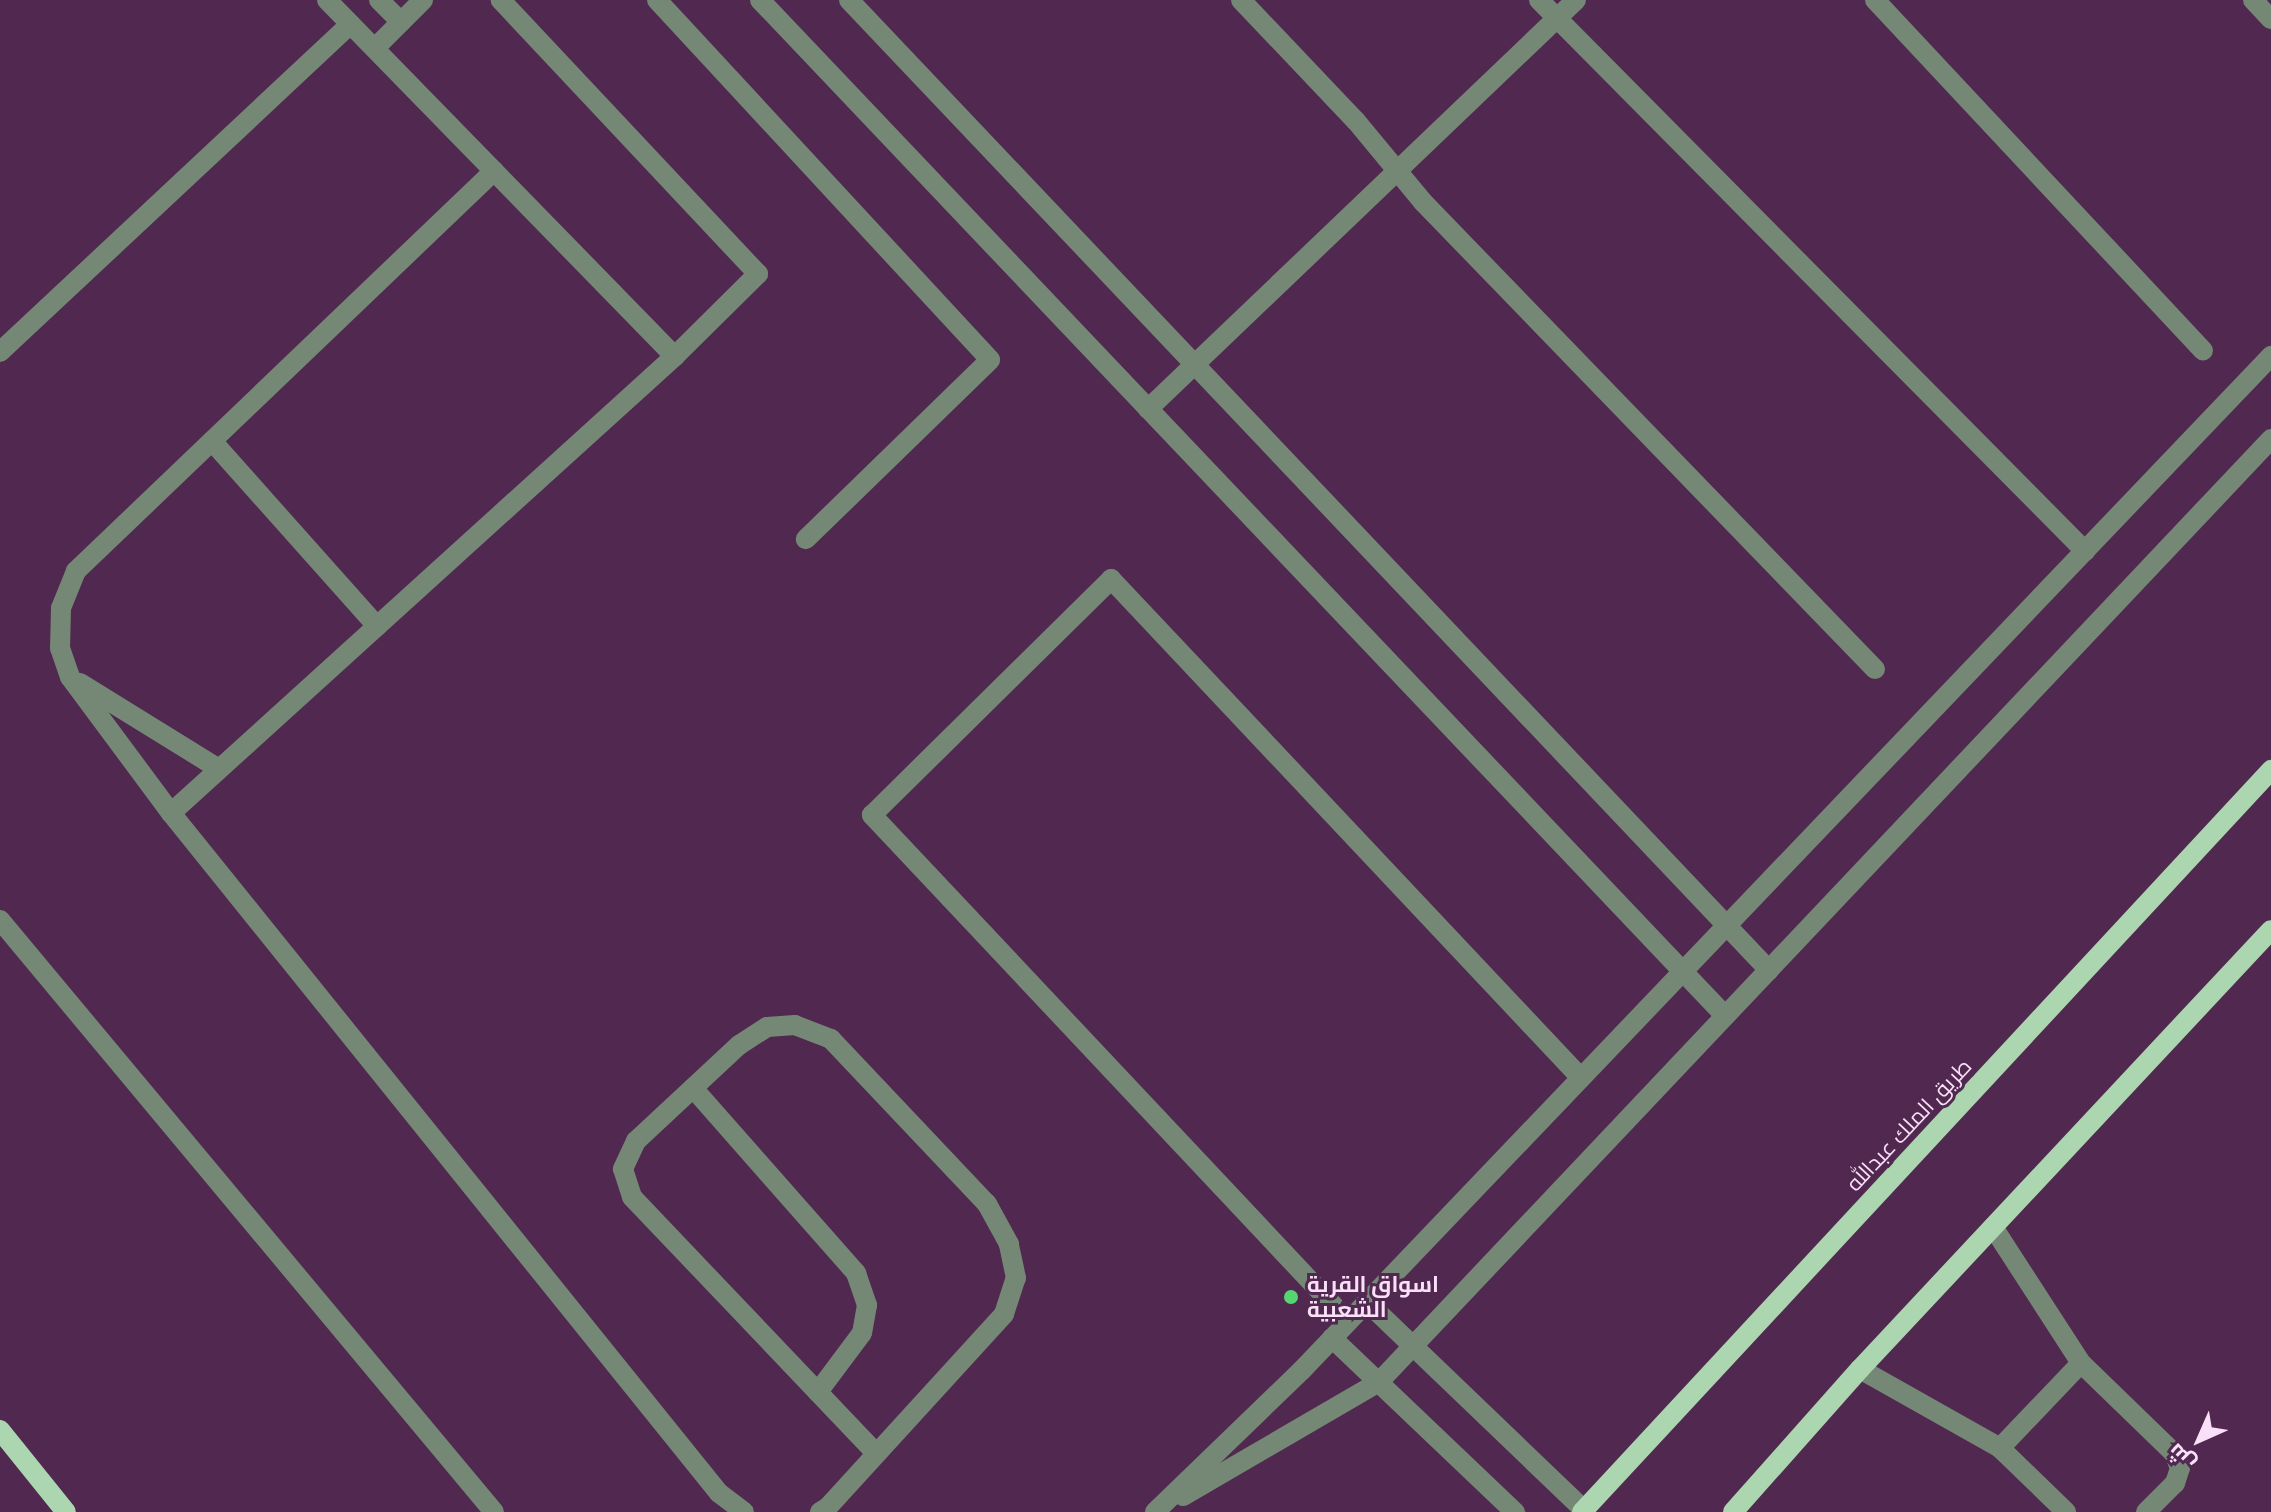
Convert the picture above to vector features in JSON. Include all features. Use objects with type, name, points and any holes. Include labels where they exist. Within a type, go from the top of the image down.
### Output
[{"type":"main road","name":"طريق الملك عبدالله","points":[[1583,1511],[2271,770]]},
{"type":"main road","points":[[1733,1512],[1860,1369],[2271,930]]},
{"type":"main road","points":[[0,1430],[66,1512]]},
{"type":"street","points":[[379,0],[401,22]]},
{"type":"street","points":[[375,48],[423,0]]},
{"type":"street","points":[[171,813],[675,356],[758,274],[501,0]]},
{"type":"street","points":[[657,0],[990,360],[806,539]]},
{"type":"street","points":[[760,0],[1725,1016]]},
{"type":"street","points":[[849,0],[1769,970]]},
{"type":"street","points":[[1241,0],[1356,121],[1395,172],[1875,669]]},
{"type":"street","points":[[1539,0],[2085,551]]},
{"type":"street","points":[[1148,409],[1576,0]]},
{"type":"street","points":[[1875,0],[2203,350]]},
{"type":"street","points":[[2253,0],[2271,19]]},
{"type":"street","points":[[332,2],[675,356]]},
{"type":"street","points":[[0,352],[351,24]]},
{"type":"street","points":[[494,171],[76,571],[61,608],[60,648],[70,677],[171,813],[719,1493],[744,1512]]},
{"type":"street","points":[[1156,1512],[1302,1370],[2271,356]]},
{"type":"street","points":[[1156,1512],[1379,1382],[2271,439]]},
{"type":"street","points":[[212,441],[377,626]]},
{"type":"street","points":[[1348,1321],[872,815],[1111,579],[1581,1078]]},
{"type":"street","points":[[70,677],[219,769]]},
{"type":"street","points":[[0,920],[494,1512]]},
{"type":"street","points":[[820,1512],[876,1453],[1004,1314],[1016,1278],[1009,1244],[987,1204],[831,1039],[795,1025],[767,1027],[739,1045],[636,1141],[623,1169],[632,1197],[876,1453]]},
{"type":"street","points":[[693,1088],[856,1273],[867,1305],[862,1333],[818,1392]]},
{"type":"street","points":[[1993,1227],[2081,1363],[2174,1453],[2180,1468],[2175,1483],[2146,1512]]},
{"type":"street","points":[[1367,1302],[1583,1511]]},
{"type":"street","points":[[1332,1338],[1515,1512]]},
{"type":"street","points":[[2000,1448],[2081,1363]]},
{"type":"street","points":[[1860,1369],[2000,1448],[2066,1512]]},
{"type":"place","name":"اسواق القرية الشعبية","points":[[1291,1297]]}]
